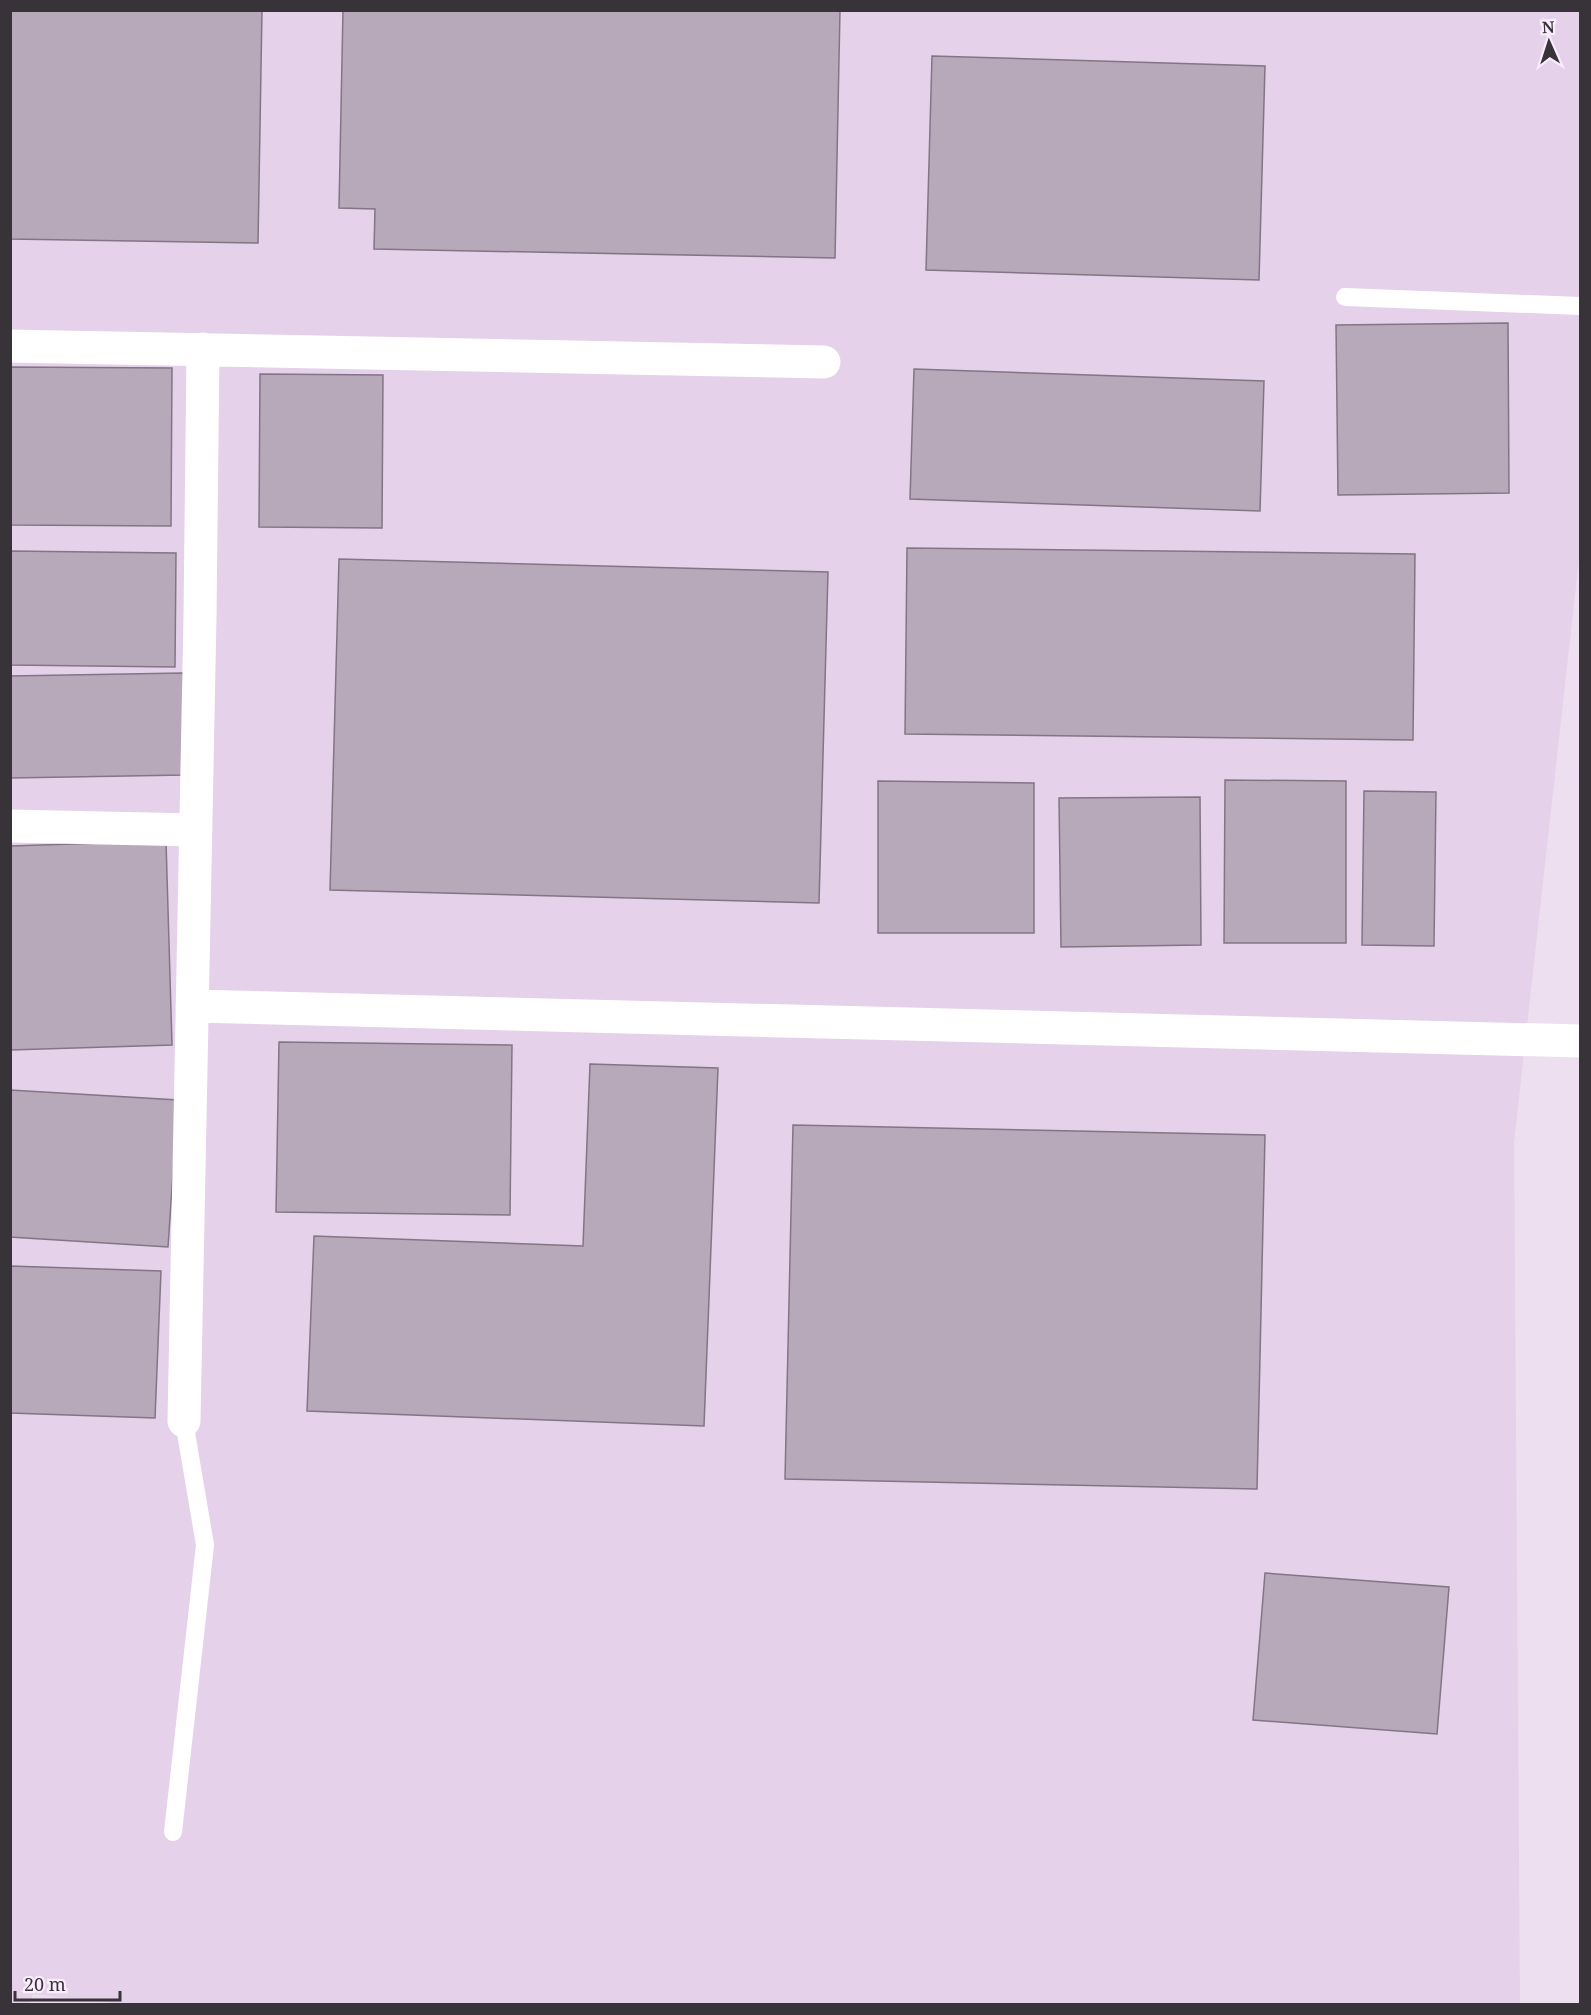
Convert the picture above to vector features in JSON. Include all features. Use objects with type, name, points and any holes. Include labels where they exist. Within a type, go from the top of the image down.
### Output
[{"type":"street","points":[[10,346],[824,362]]},
{"type":"street","points":[[184,1421],[196,830],[202,349]]},
{"type":"street","points":[[10,826],[196,830]]},
{"type":"street","points":[[192,1006],[1581,1041]]},
{"type":"lane","points":[[1345,297],[1581,306]]},
{"type":"lane","points":[[173,1833],[206,1545],[184,1421]]},
{"type":"shaded area","points":[[11,11],[1580,11],[1580,550],[1514,1143],[1520,2004],[122,2004],[33,1994],[30,2004],[11,2004]]},
{"type":"building","points":[[10,10],[262,10],[258,243],[10,239]]},
{"type":"building","points":[[343,10],[840,10],[835,258],[374,249],[375,209],[339,208]]},
{"type":"building","points":[[932,56],[1265,66],[1259,280],[926,270]]},
{"type":"building","points":[[1508,323],[1509,493],[1338,495],[1336,325]]},
{"type":"building","points":[[10,367],[172,368],[171,526],[10,525]]},
{"type":"building","points":[[914,369],[1264,381],[1260,511],[910,499]]},
{"type":"building","points":[[260,374],[383,375],[382,528],[259,527]]},
{"type":"building","points":[[907,548],[1415,554],[1413,740],[905,734]]},
{"type":"building","points":[[10,551],[176,553],[175,667],[10,665]]},
{"type":"building","points":[[339,559],[828,572],[819,903],[330,890]]},
{"type":"building","points":[[183,673],[185,775],[10,778],[10,676]]},
{"type":"building","points":[[1225,780],[1346,781],[1346,943],[1224,943]]},
{"type":"building","points":[[878,781],[1034,783],[1034,933],[878,933]]},
{"type":"building","points":[[1364,791],[1436,792],[1434,946],[1362,945]]},
{"type":"building","points":[[1200,797],[1201,945],[1061,947],[1059,798]]},
{"type":"building","points":[[166,841],[172,1045],[10,1050],[10,846]]},
{"type":"building","points":[[279,1042],[512,1045],[510,1215],[276,1212]]},
{"type":"building","points":[[590,1064],[718,1068],[704,1426],[307,1411],[314,1236],[583,1246]]},
{"type":"building","points":[[10,1090],[178,1100],[168,1247],[10,1237]]},
{"type":"building","points":[[793,1125],[1265,1135],[1257,1489],[785,1479]]},
{"type":"building","points":[[10,1266],[161,1271],[155,1418],[10,1413]]},
{"type":"building","points":[[1265,1573],[1449,1587],[1437,1734],[1253,1720]]}]
